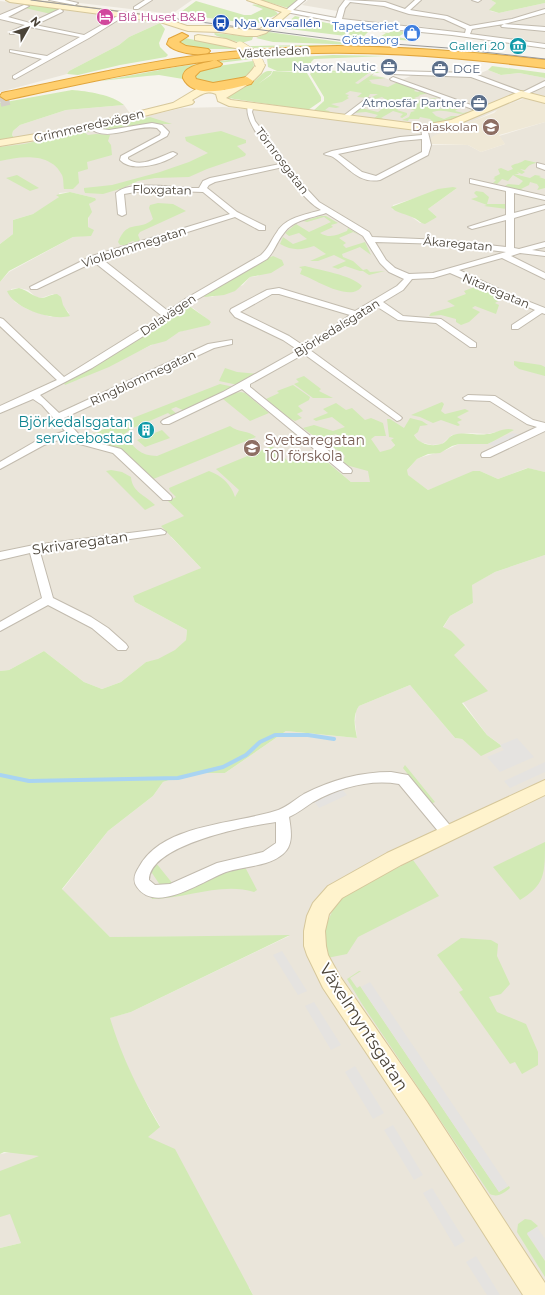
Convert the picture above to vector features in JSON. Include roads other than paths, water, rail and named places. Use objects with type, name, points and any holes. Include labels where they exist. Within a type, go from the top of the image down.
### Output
[{"type":"highway","points":[[130,70],[165,60],[173,56],[174,52],[165,43],[168,32]]},
{"type":"highway","points":[[187,32],[173,41],[173,44],[184,49],[198,51],[310,47],[396,50]]},
{"type":"highway","name":"Västerleden","points":[[396,50],[466,54],[543,66],[399,54],[340,52],[270,54],[195,62],[126,74],[63,88],[8,97],[130,70],[215,56],[269,52],[396,50]]},
{"type":"highway","points":[[207,94],[189,77],[192,72],[208,66],[272,58],[340,52]]},
{"type":"highway","points":[[63,88],[145,77],[162,77]]},
{"type":"highway","points":[[177,80],[207,94]]},
{"type":"highway","points":[[207,94],[202,86],[213,87],[247,81]]},
{"type":"street","points":[[10,0],[172,22],[187,32],[240,46],[256,56],[260,65],[255,75],[247,81],[207,94]]},
{"type":"street","points":[[52,0],[75,3]]},
{"type":"street","points":[[136,8],[149,0]]},
{"type":"street","points":[[250,0],[288,11],[337,21],[467,35],[545,46]]},
{"type":"street","points":[[154,19],[167,24],[168,32],[234,31],[249,34],[259,32],[302,0]]},
{"type":"street","points":[[337,21],[340,17],[342,8],[349,0],[385,4],[406,11],[445,17],[469,28],[494,25],[545,11]]},
{"type":"street","points":[[406,11],[418,0]]},
{"type":"street","points":[[1,17],[26,6]]},
{"type":"street","points":[[12,33],[60,11]]},
{"type":"street","points":[[15,77],[123,15]]},
{"type":"street","points":[[1,17],[17,20],[29,25],[87,37]]},
{"type":"street","points":[[494,25],[545,30]]},
{"type":"street","points":[[467,35],[469,28]]},
{"type":"street","points":[[12,51],[49,58]]},
{"type":"street","points":[[483,111],[394,76],[472,76],[545,100]]},
{"type":"street","name":"Grimmeredsvägen","points":[[0,143],[37,138],[90,126],[177,104],[207,94],[250,106],[276,108],[344,118],[425,132],[449,125],[523,94],[545,83]]},
{"type":"street","points":[[344,118],[369,99]]},
{"type":"street","name":"Törnrosgatan","points":[[250,106],[249,116],[284,165],[307,194],[326,211]]},
{"type":"street","points":[[90,126],[98,132],[108,133],[118,132],[141,125],[156,126],[163,129],[165,132],[162,136],[125,156],[124,160],[130,165],[140,164],[172,154]]},
{"type":"street","points":[[425,132],[427,145],[425,153],[380,177],[372,179],[362,175],[330,154],[425,132]]},
{"type":"street","points":[[262,228],[237,214],[202,188],[206,183],[213,180],[284,165]]},
{"type":"street","points":[[472,181],[545,198]]},
{"type":"street","name":"Floxgatan","points":[[122,214],[120,193],[126,190],[134,188],[176,191],[203,190]]},
{"type":"street","points":[[508,252],[511,190]]},
{"type":"street","points":[[472,227],[545,207]]},
{"type":"street","points":[[326,211],[360,231],[370,239],[382,261],[392,270],[408,277],[427,276],[508,252],[520,251],[545,244]]},
{"type":"street","name":"Dalavägen","points":[[0,410],[63,381],[155,325],[188,300],[264,257],[274,247],[281,231],[291,223],[326,211]]},
{"type":"street","name":"Violblommegatan","points":[[34,287],[95,258],[237,214]]},
{"type":"street","name":"Åkaregatan","points":[[370,239],[443,242],[508,252]]},
{"type":"street","points":[[520,251],[545,254]]},
{"type":"street","points":[[508,252],[545,276]]},
{"type":"street","points":[[95,258],[167,315]]},
{"type":"street","name":"Nitaregatan","points":[[451,270],[474,282],[543,310]]},
{"type":"street","name":"Björkedalsgatan","points":[[166,422],[245,384],[304,350],[356,314],[405,284],[408,277]]},
{"type":"street","points":[[356,314],[279,291],[270,292],[236,309],[234,312],[304,350],[397,418]]},
{"type":"street","points":[[377,302],[401,318],[438,321],[473,345]]},
{"type":"street","name":"Nitaregatan","points":[[515,327],[543,310]]},
{"type":"street","points":[[0,320],[63,381]]},
{"type":"street","name":"Ringblommegatan","points":[[58,417],[211,346],[229,342]]},
{"type":"street","points":[[245,384],[246,388],[346,471]]},
{"type":"street","points":[[34,395],[82,442],[110,448],[123,455],[167,498]]},
{"type":"street","points":[[468,398],[492,398],[530,422],[545,426]]},
{"type":"street","points":[[486,455],[545,426]]},
{"type":"street","points":[[0,466],[40,443],[71,432]]},
{"type":"street","name":"Skrivaregatan","points":[[0,556],[34,549],[160,532]]},
{"type":"street","points":[[34,549],[48,600]]},
{"type":"street","points":[[0,628],[48,600]]},
{"type":"street","points":[[48,600],[83,615],[103,629],[122,646]]},
{"type":"street","points":[[282,814],[284,841],[281,848],[272,854],[223,866],[171,890],[150,890],[142,883],[142,874],[148,865],[159,853],[175,843],[216,829],[282,814],[308,799],[343,784],[380,776],[392,776],[403,779],[448,833]]},
{"type":"street","name":"Växelmyntsgatan","points":[[538,1295],[408,1094],[338,992],[319,958],[315,944],[316,920],[328,897],[352,881],[545,787]]},
{"type":"waterway","points":[[0,775],[29,781],[178,778],[223,767],[246,755],[260,742],[275,735],[308,735],[334,739]]},
{"type":"tunnel","points":[[0,101],[9,99]]},
{"type":"tram line","points":[[31,0],[339,40],[448,48],[545,59]]},
{"type":"place","name":"Blå Huset B&B","points":[[105,17]]},
{"type":"place","name":"Nya Varvsallén","points":[[221,23]]},
{"type":"place","name":"Tapetseriet Göteborg","points":[[412,33]]},
{"type":"place","name":"Galleri 20","points":[[518,46]]},
{"type":"place","name":"Navtor Nautic","points":[[389,67]]},
{"type":"place","name":"DGE","points":[[440,69]]},
{"type":"place","name":"Atmosfär Partner","points":[[479,103]]},
{"type":"place","name":"Dalaskolan","points":[[491,127]]},
{"type":"place","name":"Björkedalsgatan servicebostad","points":[[146,430]]},
{"type":"place","name":"Svetsaregatan 101 förskola","points":[[252,448]]}]
